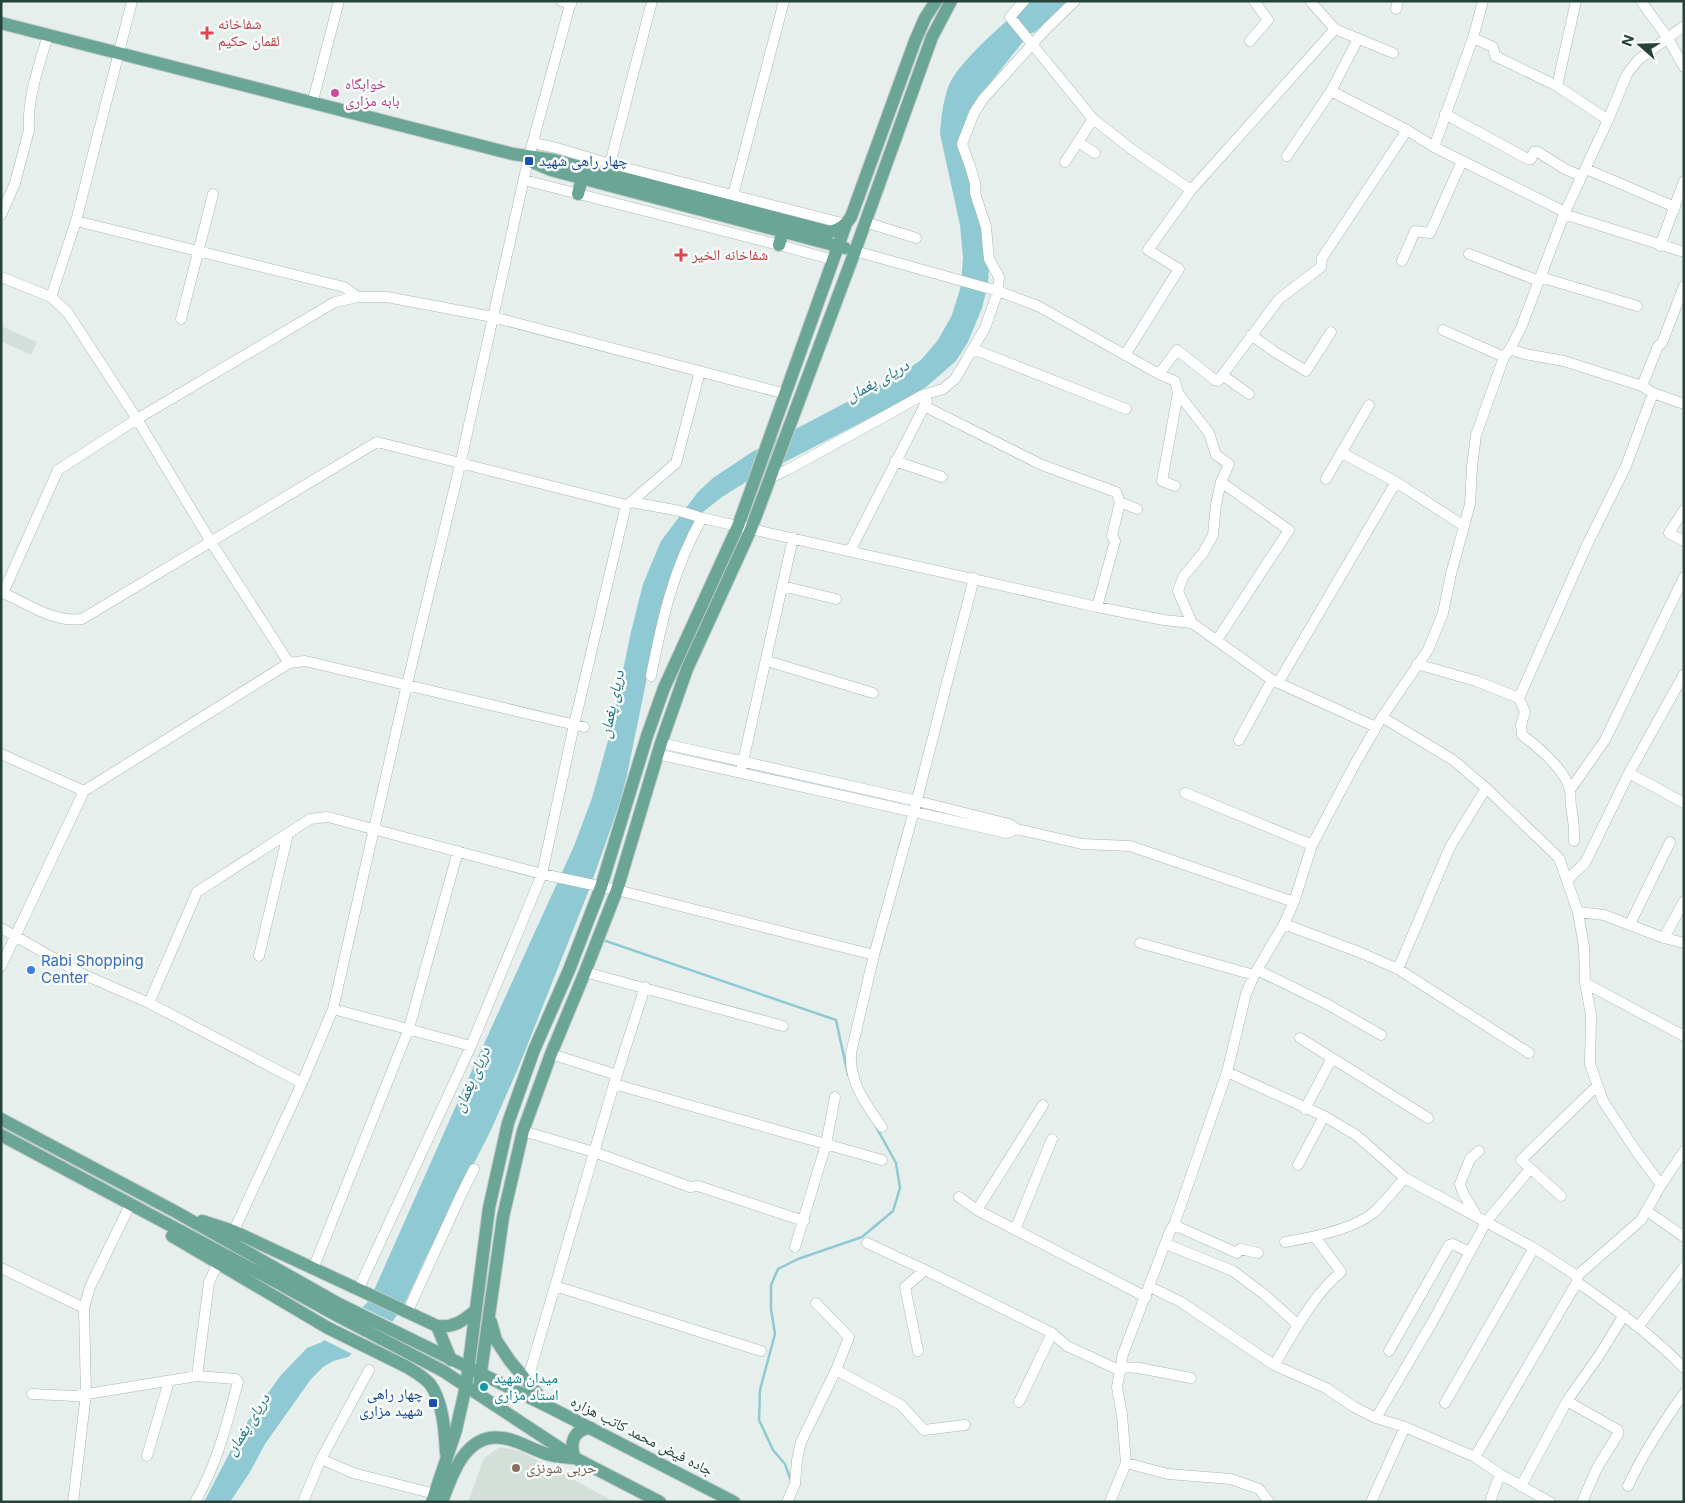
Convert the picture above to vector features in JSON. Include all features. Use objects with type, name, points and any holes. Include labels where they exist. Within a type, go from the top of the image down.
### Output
[{"type":"main road","points":[[436,1499],[456,1430],[466,1386],[489,1208],[508,1123],[534,1050],[569,970],[601,887],[646,736],[661,696],[738,526],[846,224],[851,217],[915,41],[925,18],[936,1]]},
{"type":"main road","points":[[478,1393],[503,1217],[523,1131],[550,1054],[585,972],[616,890],[659,748],[687,669],[751,529],[855,251],[932,37],[951,1]]},
{"type":"main road","points":[[1,23],[528,158],[551,170],[855,251]]},
{"type":"main road","points":[[528,158],[568,157],[805,220],[830,232],[836,231],[846,224]]},
{"type":"main road","points":[[578,194],[582,178]]},
{"type":"main road","points":[[779,245],[783,231]]},
{"type":"main road","points":[[1,1119],[176,1212],[226,1247],[328,1328],[408,1367],[430,1384],[437,1398],[444,1424],[447,1459]]},
{"type":"main road","points":[[1,1135],[130,1205],[226,1247],[337,1309],[390,1336],[576,1458],[660,1502]]},
{"type":"main road","points":[[55,1164],[64,1153]]},
{"type":"main road","points":[[226,1247],[313,1269],[437,1326],[448,1327],[458,1324],[476,1310]]},
{"type":"main road","points":[[490,1314],[496,1340],[510,1361],[549,1407]]},
{"type":"main road","points":[[437,1326],[451,1360]]},
{"type":"main road","name":"جاده فیض محمد کاتب هزاره","points":[[390,1336],[469,1368],[734,1502]]},
{"type":"main road","points":[[576,1458],[571,1449],[573,1438],[580,1430],[590,1428]]},
{"type":"main road","points":[[436,1499],[469,1448],[488,1438],[503,1438],[551,1455],[576,1458]]},
{"type":"street","points":[[51,298],[76,221],[132,1]]},
{"type":"street","points":[[312,104],[339,1]]},
{"type":"street","points":[[610,164],[652,1]]},
{"type":"street","points":[[734,194],[784,1]]},
{"type":"street","points":[[1024,1],[1010,16],[1093,119],[1134,151],[1191,190]]},
{"type":"street","points":[[770,478],[923,395],[943,389],[955,379],[985,328],[993,290],[999,277],[990,259],[986,226],[975,193],[975,183],[962,144],[974,113],[983,99],[1030,41],[1075,1]]},
{"type":"street","points":[[1250,41],[1268,20],[1254,1]]},
{"type":"street","points":[[1310,1],[1335,29],[1393,52]]},
{"type":"street","points":[[1434,147],[1444,114],[1473,38],[1483,1]]},
{"type":"street","points":[[1557,86],[1576,1]]},
{"type":"street","points":[[1641,1],[1667,37],[1684,67]]},
{"type":"street","points":[[197,1376],[208,1282],[302,1083],[333,1009],[407,684],[460,465],[528,158],[568,2]]},
{"type":"street","points":[[1110,1502],[1126,1463],[1122,1415],[1117,1387],[1123,1354],[1170,1231],[1174,1226],[1226,1072],[1246,994],[1294,902],[1312,845],[1376,727],[1428,650],[1442,613],[1450,574],[1470,504],[1476,435],[1507,353],[1521,328],[1565,212],[1608,120],[1627,74],[1638,60],[1684,26]]},
{"type":"street","points":[[1125,355],[1179,270],[1148,250],[1191,190],[1335,29]]},
{"type":"street","points":[[1,215],[15,183],[29,130],[34,86],[48,35]]},
{"type":"street","points":[[1473,38],[1493,47],[1495,56],[1557,86],[1608,120]]},
{"type":"street","points":[[1287,156],[1331,91],[1358,39]]},
{"type":"street","points":[[1331,91],[1407,130],[1434,147],[1565,212],[1567,215],[1660,246],[1684,252]]},
{"type":"street","points":[[1444,114],[1528,159],[1531,159],[1534,152],[1538,152],[1566,169],[1583,172],[1675,207]]},
{"type":"street","points":[[1065,162],[1093,119]]},
{"type":"street","points":[[1159,374],[1178,350],[1218,381],[1286,292],[1321,267],[1322,258],[1407,130]]},
{"type":"street","points":[[1078,142],[1095,154]]},
{"type":"street","points":[[533,143],[568,157],[610,164],[734,194],[805,220]]},
{"type":"street","points":[[1402,261],[1416,230],[1430,233],[1462,161]]},
{"type":"street","points":[[524,180],[834,260]]},
{"type":"street","points":[[1660,246],[1684,181]]},
{"type":"street","points":[[182,319],[213,194]]},
{"type":"street","points":[[76,221],[344,287],[358,297]]},
{"type":"street","points":[[865,222],[916,238]]},
{"type":"street","points":[[855,251],[993,290],[1038,306],[1159,374],[1175,381],[1178,393],[1209,433],[1216,455],[1229,464],[1221,482],[1212,535],[1203,553],[1183,577],[1178,591],[1192,623]]},
{"type":"street","points":[[1469,254],[1540,279],[1637,306]]},
{"type":"street","points":[[1,276],[51,298],[68,313],[137,419],[211,542],[289,663]]},
{"type":"street","points":[[1642,386],[1658,346],[1662,344],[1684,286]]},
{"type":"street","points":[[786,394],[493,317],[388,297],[358,297],[335,302],[137,419],[58,470],[2,592],[56,617],[70,621],[82,620],[377,442],[460,465],[628,504],[680,511],[701,518],[1097,607],[1164,620],[1192,623],[1275,681],[1376,727]]},
{"type":"street","points":[[1443,330],[1507,353],[1525,354],[1564,361],[1642,386],[1653,393],[1684,404]]},
{"type":"street","points":[[1252,335],[1306,371],[1332,332]]},
{"type":"street","points":[[973,349],[1126,409]]},
{"type":"street","points":[[363,1292],[471,1046],[542,874],[579,726],[628,504],[676,463],[700,372]]},
{"type":"street","points":[[1222,374],[1249,394]]},
{"type":"street","points":[[850,552],[932,392]]},
{"type":"street","points":[[1175,486],[1162,481],[1178,393]]},
{"type":"street","points":[[1519,698],[1586,547],[1626,466],[1653,393]]},
{"type":"street","points":[[1326,479],[1369,405]]},
{"type":"street","points":[[924,406],[1042,465],[1116,492],[1120,502],[1112,536],[1115,541],[1097,607]]},
{"type":"street","points":[[1342,453],[1396,482],[1464,526]]},
{"type":"street","points":[[896,461],[942,476]]},
{"type":"street","points":[[1217,640],[1289,530],[1221,482]]},
{"type":"street","points":[[1239,740],[1396,482]]},
{"type":"street","points":[[1120,502],[1137,509]]},
{"type":"street","points":[[1684,510],[1669,533],[1684,541]]},
{"type":"street","points":[[651,676],[669,593],[701,518]]},
{"type":"street","points":[[741,772],[793,538]]},
{"type":"street","points":[[1570,790],[1606,740],[1684,577]]},
{"type":"street","points":[[882,1127],[860,1095],[854,1082],[850,1066],[851,1054],[874,955],[916,806],[974,578]]},
{"type":"street","points":[[782,586],[836,599]]},
{"type":"street","points":[[1,966],[84,791],[289,663],[304,661],[579,726]]},
{"type":"street","points":[[767,661],[873,693]]},
{"type":"street","points":[[1417,664],[1476,681],[1519,698],[1525,712],[1521,725],[1522,735],[1550,759],[1559,770],[1570,790],[1570,806],[1575,823],[1574,841]]},
{"type":"street","points":[[1567,880],[1585,863],[1629,773],[1684,674]]},
{"type":"street","points":[[1382,717],[1453,760],[1486,788],[1559,858],[1578,912],[1584,947],[1590,1015],[1590,1064],[1603,1101],[1661,1185]]},
{"type":"street","points":[[659,748],[744,761],[916,806]]},
{"type":"street","points":[[659,748],[741,772],[1009,824],[1017,829],[1082,844],[1130,846],[1233,883],[1294,902]]},
{"type":"street","points":[[1,754],[84,791]]},
{"type":"street","points":[[1629,773],[1684,804]]},
{"type":"street","points":[[1398,969],[1450,847],[1486,788]]},
{"type":"street","points":[[1185,793],[1312,845]]},
{"type":"street","points":[[149,1003],[198,892],[310,820],[328,816],[542,874],[616,890],[874,955]]},
{"type":"street","points":[[258,956],[288,834]]},
{"type":"street","points":[[1630,924],[1670,842]]},
{"type":"street","points":[[313,1269],[409,1028],[458,851]]},
{"type":"street","points":[[1664,938],[1684,901]]},
{"type":"street","points":[[1578,912],[1604,915],[1664,938],[1684,943]]},
{"type":"street","points":[[1284,924],[1398,969],[1529,1053]]},
{"type":"street","points":[[1,928],[80,973],[149,1003],[302,1083]]},
{"type":"street","points":[[1140,943],[1256,972],[1327,1004],[1381,1035]]},
{"type":"street","points":[[585,972],[783,1026]]},
{"type":"street","points":[[1586,983],[1684,1036]]},
{"type":"street","points":[[527,1382],[615,1079],[645,987]]},
{"type":"street","points":[[333,1009],[471,1046]]},
{"type":"street","points":[[1300,1038],[1428,1118]]},
{"type":"street","points":[[550,1054],[615,1079],[882,1160]]},
{"type":"street","points":[[1305,1109],[1332,1058]]},
{"type":"street","points":[[1226,1072],[1324,1116],[1356,1134],[1405,1178],[1534,1248],[1624,1315],[1684,1368]]},
{"type":"street","points":[[1561,1196],[1520,1160],[1597,1086]]},
{"type":"street","points":[[796,1247],[826,1144],[835,1097]]},
{"type":"street","points":[[978,1210],[1043,1105]]},
{"type":"street","points":[[1298,1165],[1324,1116]]},
{"type":"street","points":[[523,1131],[594,1152],[690,1186],[698,1186],[804,1221]]},
{"type":"street","points":[[1016,1230],[1052,1139]]},
{"type":"street","points":[[1479,1151],[1470,1159],[1460,1184],[1470,1206],[1482,1220]]},
{"type":"street","points":[[1475,1457],[1577,1279],[1641,1220],[1661,1185],[1684,1151]]},
{"type":"street","points":[[1376,1418],[1433,1321],[1470,1252],[1482,1220],[1530,1169]]},
{"type":"street","points":[[405,1312],[474,1170]]},
{"type":"street","points":[[1284,1242],[1315,1237],[1344,1228],[1371,1214],[1405,1178]]},
{"type":"street","points":[[959,1197],[978,1210],[1146,1297]]},
{"type":"street","points":[[73,1502],[86,1394],[84,1308],[90,1287],[130,1205]]},
{"type":"street","points":[[1647,1211],[1684,1238]]},
{"type":"street","points":[[1174,1226],[1237,1254],[1240,1249],[1258,1253]]},
{"type":"street","points":[[1274,1365],[1298,1325],[1327,1284],[1341,1272],[1315,1237]]},
{"type":"street","points":[[867,1243],[1052,1333],[1067,1346],[1121,1369],[1138,1368],[1191,1378]]},
{"type":"street","points":[[1166,1244],[1233,1271],[1265,1295],[1298,1325]]},
{"type":"street","points":[[1389,1351],[1449,1244],[1470,1252]]},
{"type":"street","points":[[1445,1404],[1534,1248]]},
{"type":"street","points":[[1638,1327],[1684,1267]]},
{"type":"street","points":[[1,1268],[84,1308]]},
{"type":"street","points":[[918,1352],[906,1287],[925,1270]]},
{"type":"street","points":[[555,1286],[761,1351]]},
{"type":"street","points":[[1150,1286],[1181,1302],[1274,1365],[1326,1388],[1354,1408],[1376,1418],[1405,1427],[1475,1457],[1500,1474],[1550,1502]]},
{"type":"street","points":[[788,1502],[795,1484],[801,1442],[836,1370],[849,1337],[816,1303]]},
{"type":"street","points":[[1521,1486],[1567,1401],[1600,1354],[1624,1315]]},
{"type":"street","points":[[1019,1402],[1052,1333]]},
{"type":"street","points":[[302,1502],[321,1459],[369,1370]]},
{"type":"street","points":[[836,1370],[901,1405],[924,1430],[965,1425]]},
{"type":"street","points":[[32,1394],[75,1396],[197,1376],[236,1380],[238,1382],[207,1482],[195,1502]]},
{"type":"street","points":[[147,1456],[169,1381]]},
{"type":"street","points":[[1628,1486],[1664,1420],[1684,1393]]},
{"type":"street","points":[[1567,1401],[1618,1430],[1618,1434],[1597,1468],[1582,1502]]},
{"type":"street","points":[[1370,1502],[1405,1427]]},
{"type":"street","points":[[321,1459],[353,1474],[436,1499]]},
{"type":"street","points":[[1126,1463],[1168,1474],[1231,1479],[1259,1489],[1269,1502]]},
{"type":"street","points":[[1490,1502],[1500,1474]]},
{"type":"shaded area","points":[[1,326],[37,342],[31,355],[1,341]]},
{"type":"shaded area","name":"حربی شونزی","points":[[500,1447],[520,1451],[615,1502],[468,1502],[484,1458]]},
{"type":"water","name":"دریای پغمان","points":[[1029,1],[1069,1],[1035,32],[1029,34],[979,97],[964,135],[983,223],[989,267],[988,284],[982,308],[968,342],[956,361],[926,387],[899,403],[746,482],[722,497],[699,516],[673,572],[662,604],[627,775],[620,802],[589,890],[519,1066],[491,1130],[428,1253],[405,1303],[393,1321],[348,1357],[333,1361],[323,1367],[311,1379],[265,1444],[250,1472],[230,1502],[204,1502],[241,1431],[281,1375],[307,1348],[322,1342],[367,1303],[375,1288],[574,846],[592,798],[609,737],[643,584],[661,541],[698,492],[713,478],[752,452],[902,373],[921,360],[938,340],[952,315],[961,286],[963,257],[960,225],[940,134],[945,97],[949,85],[963,64]]},
{"type":"pier","points":[[360,1306],[395,1323],[354,1355],[322,1339]]},
{"type":"waterway","points":[[603,940],[836,1020],[848,1075]]},
{"type":"waterway","points":[[791,1481],[785,1464],[773,1450],[759,1420],[760,1390],[775,1334],[771,1309],[771,1285],[778,1269],[798,1259],[862,1237],[893,1211],[900,1188],[896,1163],[875,1125]]},
{"type":"place","name":"شفاخانه لقمان حکیم","points":[[207,33]]},
{"type":"place","name":"خوابگاه بابه مزاری","points":[[335,93]]},
{"type":"place","name":"چهار راهی شهید","points":[[529,161]]},
{"type":"place","name":"شفاخانه الخیر","points":[[681,255]]},
{"type":"place","name":"Rabi Shopping Center","points":[[31,970]]},
{"type":"place","name":"میدان شهید استاد مزاری","points":[[484,1387]]},
{"type":"place","name":"چهار راهی شهید مزاری","points":[[433,1403]]},
{"type":"place","name":"حربی شونزی","points":[[516,1468]]}]
